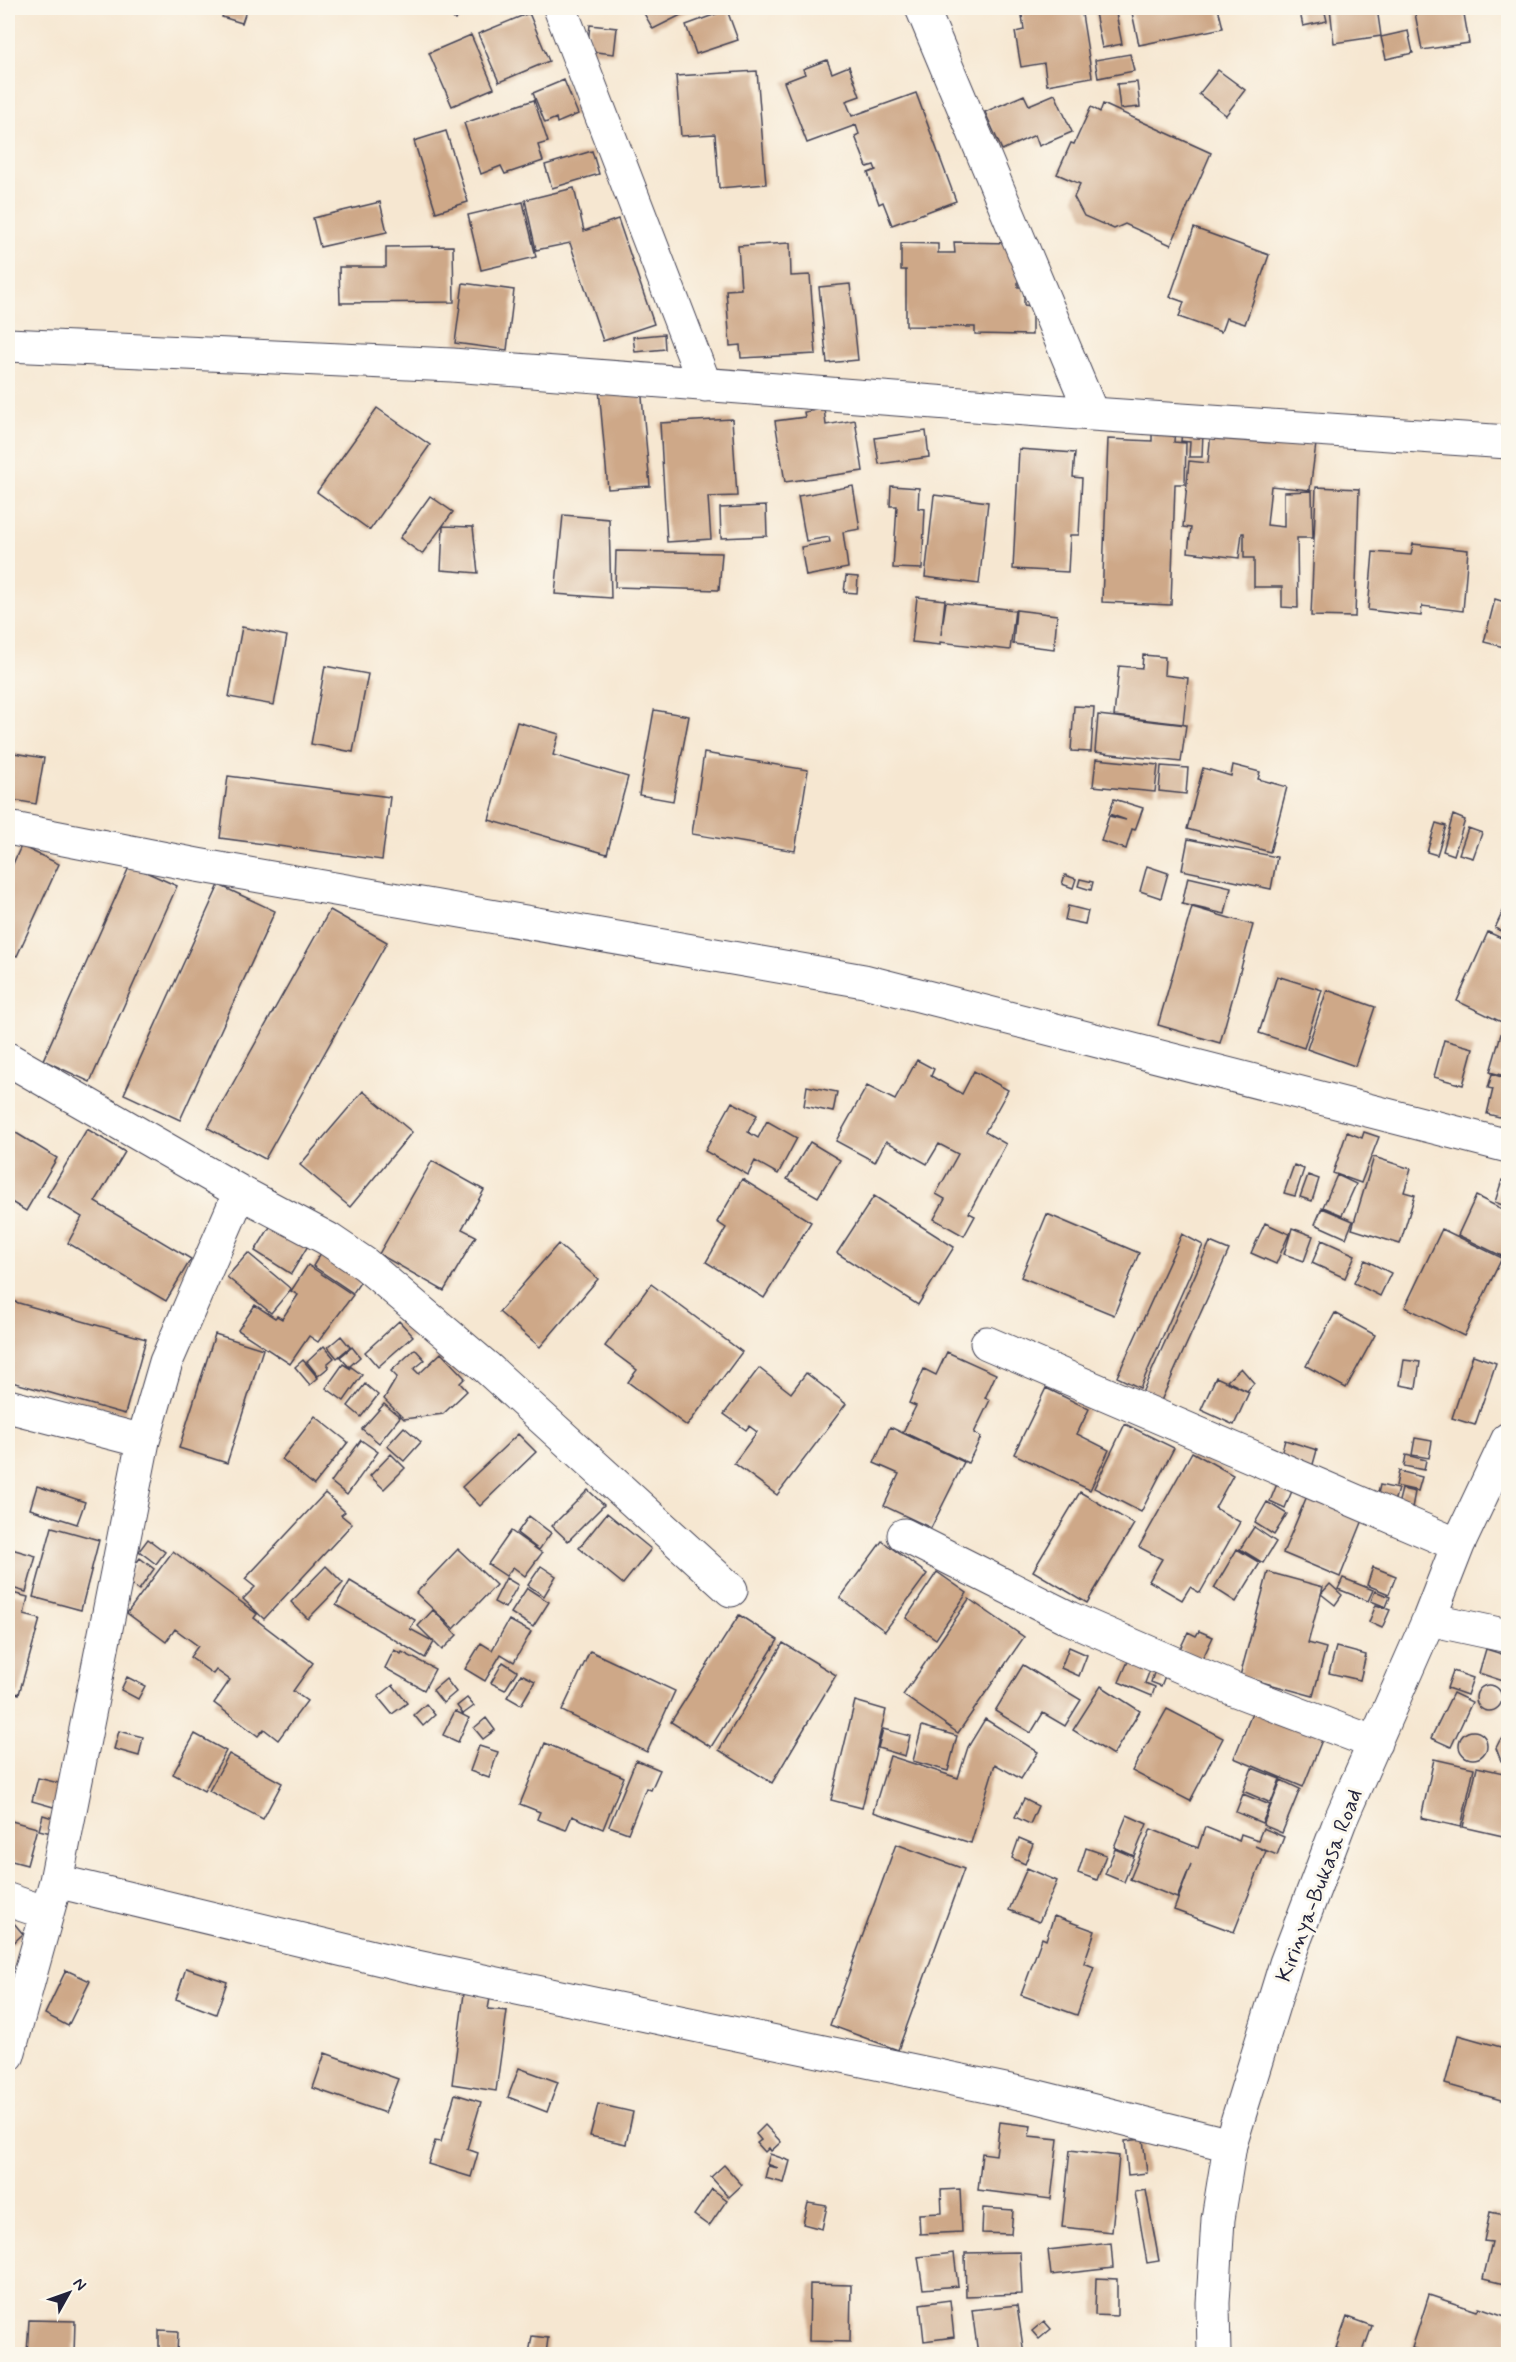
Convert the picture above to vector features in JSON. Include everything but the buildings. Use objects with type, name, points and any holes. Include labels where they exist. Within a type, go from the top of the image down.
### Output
[{"type":"street","points":[[560,8],[705,385]]},
{"type":"street","points":[[922,8],[1092,414]]},
{"type":"street","points":[[8,345],[452,365],[1092,414],[1509,442]]},
{"type":"street","points":[[8,828],[232,871],[864,981],[1509,1146]]},
{"type":"street","points":[[8,1059],[240,1192],[328,1239],[365,1263],[485,1366],[731,1590]]},
{"type":"street","points":[[8,2055],[56,1881],[143,1441],[166,1362],[240,1192]]},
{"type":"street","points":[[987,1343],[1458,1545]]},
{"type":"street","points":[[8,1406],[143,1441]]},
{"type":"street","name":"Kirinya-Bukasa Road","points":[[1214,2355],[1213,2303],[1218,2219],[1230,2145],[1286,1963],[1340,1821],[1429,1619],[1458,1545],[1509,1439]]},
{"type":"street","points":[[904,1535],[1069,1618],[1238,1691],[1375,1743]]},
{"type":"street","points":[[1429,1619],[1509,1636]]},
{"type":"street","points":[[56,1881],[402,1964],[1034,2096],[1230,2145]]},
{"type":"street","points":[[8,1900],[47,1913]]}]
